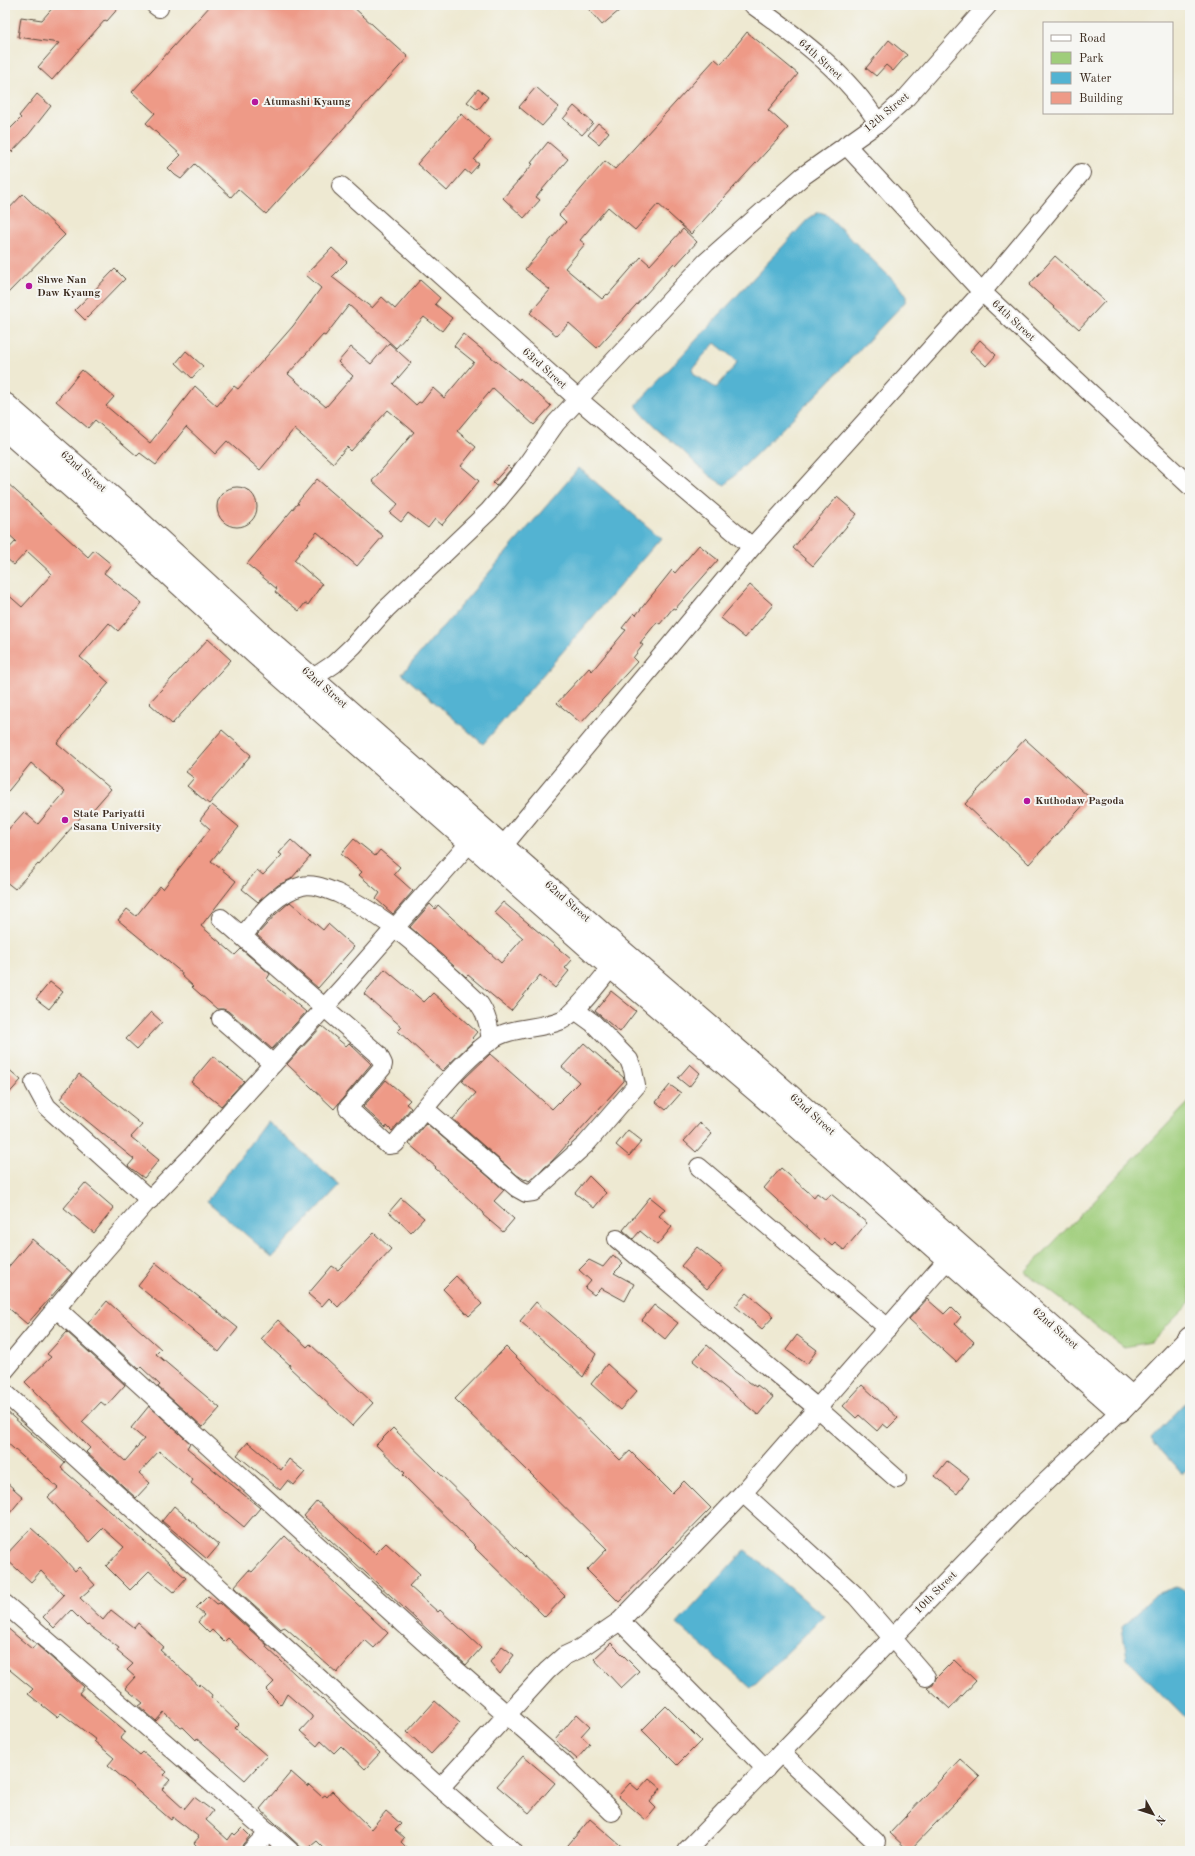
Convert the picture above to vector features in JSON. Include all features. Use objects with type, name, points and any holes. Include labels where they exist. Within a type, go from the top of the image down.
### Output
[{"type":"main road","name":"62nd Street","points":[[5,404],[131,514],[268,640],[307,685],[1126,1404]]},
{"type":"main road","name":"62nd Street","points":[[5,429],[118,528],[256,654],[307,685]]},
{"type":"main road","name":"62nd Street","points":[[477,835],[503,846],[618,959]]},
{"type":"main road","name":"62nd Street","points":[[764,1085],[947,1260],[1011,1303]]},
{"type":"main road","name":"10th Street","points":[[1126,1404],[1190,1338]]},
{"type":"street","name":"64th Street","points":[[754,5],[830,66],[869,108],[878,123]]},
{"type":"street","name":"12th Street","points":[[307,685],[334,664],[353,646],[386,609],[489,510],[520,474],[556,423],[706,262],[803,176],[878,123],[906,98],[988,5]]},
{"type":"street","name":"64th Street","points":[[846,145],[982,292],[1190,486]]},
{"type":"street","points":[[503,846],[752,547],[982,292],[1081,173]]},
{"type":"street","name":"63rd Street","points":[[341,186],[578,399],[752,547]]},
{"type":"street","points":[[5,1370],[56,1308],[150,1200],[192,1156],[477,835]]},
{"type":"street","points":[[243,936],[261,914],[282,894],[304,885],[319,886],[358,903],[396,928],[478,1002],[485,1011],[491,1041]]},
{"type":"street","points":[[221,918],[378,1054],[383,1064],[382,1068],[348,1108],[388,1145],[395,1144],[459,1071],[491,1041],[503,1034],[554,1023],[564,1019],[575,1010],[618,959]]},
{"type":"street","points":[[425,1109],[509,1182],[526,1193],[533,1192],[586,1144],[636,1086],[633,1070],[629,1060],[593,1023],[575,1010]]},
{"type":"street","points":[[221,1019],[273,1064]]},
{"type":"street","points":[[34,1083],[47,1107],[150,1200]]},
{"type":"street","points":[[699,1167],[888,1328]]},
{"type":"street","points":[[617,1239],[817,1408],[897,1478]]},
{"type":"street","points":[[440,1788],[556,1662],[579,1649],[620,1621],[743,1493],[947,1260]]},
{"type":"street","points":[[56,1308],[423,1641],[561,1762],[612,1812]]},
{"type":"street","points":[[5,1393],[440,1788],[514,1851]]},
{"type":"street","name":"10th Street","points":[[686,1851],[1011,1515],[1126,1404]]},
{"type":"street","points":[[743,1493],[856,1596],[926,1677]]},
{"type":"street","points":[[5,1604],[290,1851]]},
{"type":"street","points":[[620,1621],[766,1769]]},
{"type":"street","points":[[781,1753],[876,1842]]},
{"type":"street","points":[[251,1851],[269,1832]]},
{"type":"green space","points":[[1190,1101],[1190,1303],[1151,1342],[1124,1347],[1025,1272]]},
{"type":"water","points":[[819,212],[826,214],[901,288],[906,295],[906,301],[818,393],[725,485],[697,465],[658,430],[637,407],[637,404],[808,219]],"holes":[[[715,343],[737,361],[735,366],[716,388],[695,375],[692,370]]]},
{"type":"water","points":[[579,468],[661,538],[483,744],[402,674]]},
{"type":"water","points":[[267,1121],[340,1185],[272,1257],[207,1201]]},
{"type":"water","points":[[1190,1398],[1190,1468],[1182,1474],[1151,1439]]},
{"type":"water","points":[[745,1550],[824,1616],[751,1688],[677,1624]]},
{"type":"water","points":[[1177,1587],[1190,1594],[1190,1723],[1127,1659],[1122,1627],[1156,1594]]},
{"type":"building","points":[[55,5],[121,5],[107,21],[105,20],[52,80],[38,67],[59,43],[18,37],[21,17],[42,20]]},
{"type":"building","name":"Atumashi Kyaung","points":[[211,5],[351,5],[408,57],[266,214],[238,189],[231,197],[195,164],[181,179],[175,175],[168,168],[181,155],[146,123],[155,113],[132,92]]},
{"type":"building","points":[[585,5],[626,5],[602,25]]},
{"type":"building","points":[[747,32],[798,74],[768,110],[788,128],[691,234],[658,204],[635,230],[608,207],[580,240],[585,244],[565,268],[602,299],[607,294],[608,295],[641,257],[650,265],[683,229],[697,242],[676,265],[674,263],[597,348],[569,323],[557,336],[530,313],[550,290],[525,269],[566,222],[559,215],[605,161],[615,169],[715,59],[721,64]]},
{"type":"building","points":[[889,40],[907,55],[893,71],[886,65],[876,76],[866,68]]},
{"type":"building","points":[[536,87],[559,107],[542,126],[519,107]]},
{"type":"building","points":[[478,89],[488,97],[478,110],[467,102]]},
{"type":"building","points":[[37,94],[51,106],[29,134],[12,152],[5,145],[5,134],[21,118],[19,116]]},
{"type":"building","points":[[574,106],[593,123],[582,135],[563,119]]},
{"type":"building","points":[[461,114],[491,140],[474,160],[479,164],[470,174],[465,170],[447,191],[417,164]]},
{"type":"building","points":[[598,123],[609,132],[599,144],[588,135]]},
{"type":"building","points":[[548,142],[568,159],[536,197],[540,200],[524,218],[503,198],[533,164],[531,163]]},
{"type":"building","points":[[23,194],[65,235],[5,296],[5,213]]},
{"type":"building","points":[[332,248],[347,262],[332,277],[372,308],[382,297],[395,309],[420,280],[440,298],[435,304],[452,318],[442,331],[424,317],[396,348],[349,305],[325,336],[323,335],[288,374],[326,407],[353,376],[338,362],[351,347],[371,364],[389,343],[411,363],[393,384],[416,405],[419,402],[421,403],[433,388],[444,398],[474,362],[454,346],[463,334],[519,380],[520,378],[551,406],[534,425],[493,388],[457,431],[476,447],[461,466],[479,481],[442,525],[435,519],[428,528],[408,513],[401,522],[390,513],[398,504],[372,481],[414,432],[388,410],[351,451],[347,447],[333,463],[294,429],[260,470],[227,441],[215,454],[186,427],[156,465],[140,453],[137,456],[95,420],[88,428],[56,401],[82,370],[114,397],[106,406],[150,443],[195,386],[217,406],[234,386],[238,389],[293,326],[321,288],[306,275]]},
{"type":"building","points":[[1055,256],[1105,301],[1079,329],[1029,285]]},
{"type":"building","points":[[115,269],[125,279],[85,320],[75,310]]},
{"type":"building","points":[[980,340],[996,355],[986,366],[970,351]]},
{"type":"building","points":[[186,351],[203,366],[192,378],[176,363]]},
{"type":"building","points":[[508,466],[511,469],[496,486],[493,483]]},
{"type":"building","points":[[317,479],[383,536],[357,566],[317,532],[294,560],[322,584],[308,605],[305,603],[299,611],[275,592],[277,589],[247,564],[297,504],[299,504],[297,503]]},
{"type":"building","points":[[5,481],[88,557],[94,550],[111,564],[104,573],[142,603],[118,631],[109,623],[80,657],[109,683],[57,743],[111,789],[90,813],[87,810],[39,865],[38,864],[15,889],[5,881],[5,833],[24,812],[38,824],[65,792],[31,763],[5,795],[5,592],[22,607],[52,574],[27,551],[14,565],[5,557],[5,553],[16,541],[5,531]]},
{"type":"building","points":[[237,487],[245,489],[251,493],[255,499],[257,507],[255,515],[251,521],[245,525],[237,527],[229,525],[223,521],[219,515],[217,507],[219,499],[223,493],[229,489]]},
{"type":"building","points":[[837,497],[857,514],[813,566],[793,548]]},
{"type":"building","points":[[699,545],[718,560],[675,609],[673,608],[660,624],[657,622],[640,643],[643,645],[633,658],[637,662],[581,723],[557,703],[589,668],[592,671],[626,630],[622,628],[634,613],[636,615],[672,570],[675,573]]},
{"type":"building","points":[[750,585],[773,605],[745,638],[721,618]]},
{"type":"building","points":[[208,639],[231,660],[172,724],[149,703]]},
{"type":"building","points":[[222,730],[251,755],[209,804],[187,786],[194,778],[186,772]]},
{"type":"building","name":"Kuthodaw Pagoda","points":[[1025,739],[1090,798],[1029,864],[965,804]]},
{"type":"building","points":[[212,805],[239,827],[211,861],[236,881],[201,926],[235,955],[241,949],[270,974],[267,979],[306,1012],[272,1049],[228,1011],[217,1009],[192,987],[193,986],[181,975],[182,973],[118,920],[127,909],[136,916],[160,886],[163,889],[210,829],[200,820]]},
{"type":"building","points":[[354,839],[375,856],[380,850],[400,867],[394,874],[413,891],[393,914],[376,899],[380,893],[359,875],[362,872],[341,854]]},
{"type":"building","points":[[291,840],[310,857],[291,879],[278,885],[258,902],[242,889],[257,870],[263,875],[282,855],[279,853]]},
{"type":"building","points":[[290,902],[323,930],[328,924],[354,947],[318,988],[257,935],[276,914]]},
{"type":"building","points":[[503,902],[572,960],[565,968],[569,971],[555,988],[540,975],[511,1011],[468,975],[466,977],[410,927],[430,904],[435,909],[438,905],[501,963],[523,938],[494,912]]},
{"type":"building","points":[[385,969],[424,1002],[433,993],[477,1032],[472,1038],[474,1040],[442,1071],[398,1031],[402,1027],[364,994]]},
{"type":"building","points":[[50,982],[63,992],[49,1009],[36,999]]},
{"type":"building","points":[[611,991],[636,1011],[620,1032],[595,1011]]},
{"type":"building","points":[[151,1012],[162,1022],[137,1049],[126,1039]]},
{"type":"building","points":[[322,1026],[346,1046],[349,1043],[371,1064],[334,1109],[287,1064]]},
{"type":"building","points":[[584,1043],[624,1078],[624,1081],[552,1161],[529,1181],[517,1175],[453,1119],[476,1093],[462,1081],[490,1054],[552,1109],[579,1082],[562,1067]]},
{"type":"building","points":[[213,1056],[244,1081],[221,1106],[191,1082]]},
{"type":"building","points":[[690,1064],[700,1073],[689,1087],[678,1078]]},
{"type":"building","points":[[5,1066],[21,1080],[5,1098]]},
{"type":"building","points":[[79,1074],[142,1125],[131,1137],[159,1160],[144,1178],[128,1166],[134,1159],[60,1099]]},
{"type":"building","points":[[386,1080],[410,1100],[406,1104],[411,1108],[392,1131],[387,1126],[386,1128],[363,1107]]},
{"type":"building","points":[[670,1085],[681,1093],[666,1110],[656,1102]]},
{"type":"building","points":[[426,1123],[504,1190],[494,1201],[514,1219],[503,1232],[483,1215],[484,1213],[435,1168],[436,1167],[409,1144]]},
{"type":"building","points":[[700,1123],[712,1134],[696,1152],[684,1141]]},
{"type":"building","points":[[628,1130],[642,1141],[629,1156],[616,1145]]},
{"type":"building","points":[[781,1168],[814,1197],[817,1193],[826,1200],[831,1194],[867,1223],[844,1250],[835,1243],[832,1246],[824,1239],[822,1241],[764,1188]]},
{"type":"building","points":[[589,1176],[606,1193],[594,1208],[575,1193]]},
{"type":"building","points":[[85,1183],[114,1208],[94,1233],[64,1208]]},
{"type":"building","points":[[650,1197],[665,1209],[659,1216],[672,1227],[657,1245],[640,1231],[633,1239],[623,1230]]},
{"type":"building","points":[[401,1198],[424,1218],[411,1232],[389,1212]]},
{"type":"building","points":[[374,1233],[391,1249],[338,1307],[329,1298],[322,1306],[308,1294],[332,1266],[338,1270]]},
{"type":"building","points":[[32,1239],[72,1273],[27,1324],[5,1305],[5,1271]]},
{"type":"building","points":[[697,1247],[724,1269],[707,1289],[681,1266]]},
{"type":"building","points":[[613,1255],[623,1264],[614,1273],[634,1284],[625,1301],[601,1288],[594,1295],[585,1288],[591,1281],[579,1270],[589,1260],[603,1267]]},
{"type":"building","points":[[156,1263],[238,1328],[219,1352],[138,1286]]},
{"type":"building","points":[[456,1276],[482,1304],[469,1316],[443,1289]]},
{"type":"building","points":[[747,1293],[774,1316],[762,1329],[735,1306]]},
{"type":"building","points":[[927,1299],[944,1314],[951,1307],[961,1317],[955,1324],[974,1342],[956,1362],[909,1319]]},
{"type":"building","points":[[107,1301],[161,1349],[156,1354],[220,1408],[203,1427],[158,1387],[160,1385],[141,1367],[139,1369],[88,1323]]},
{"type":"building","points":[[536,1302],[596,1354],[583,1377],[520,1321]]},
{"type":"building","points":[[654,1305],[678,1323],[665,1339],[642,1320]]},
{"type":"building","points":[[278,1320],[307,1347],[310,1344],[373,1403],[352,1426],[289,1367],[290,1365],[261,1339]]},
{"type":"building","points":[[67,1332],[125,1385],[106,1406],[101,1402],[82,1422],[125,1461],[144,1439],[131,1428],[149,1406],[190,1443],[187,1448],[260,1508],[244,1527],[191,1483],[193,1480],[159,1451],[139,1473],[150,1483],[136,1498],[86,1452],[90,1448],[25,1382],[51,1357],[47,1354]]},
{"type":"building","points":[[797,1335],[817,1350],[807,1364],[786,1350]]},
{"type":"building","points":[[707,1345],[732,1367],[731,1369],[773,1397],[758,1415],[693,1361]]},
{"type":"building","points":[[506,1347],[620,1460],[630,1451],[672,1493],[684,1481],[711,1508],[619,1602],[587,1570],[607,1549],[455,1399]]},
{"type":"building","points":[[607,1364],[637,1391],[620,1410],[591,1384]]},
{"type":"building","points":[[862,1385],[898,1418],[888,1428],[883,1424],[877,1431],[859,1415],[856,1418],[843,1406]]},
{"type":"building","points":[[5,1410],[65,1463],[61,1468],[186,1578],[174,1592],[149,1571],[130,1590],[106,1566],[124,1547],[103,1528],[89,1542],[48,1497],[58,1488],[5,1441]]},
{"type":"building","points":[[393,1428],[565,1596],[545,1617],[403,1475],[405,1473],[376,1445]]},
{"type":"building","points":[[248,1442],[281,1470],[289,1459],[305,1472],[294,1485],[288,1480],[280,1490],[237,1455]]},
{"type":"building","points":[[947,1461],[969,1478],[957,1494],[935,1476]]},
{"type":"building","points":[[5,1481],[23,1497],[5,1519]]},
{"type":"building","points":[[317,1501],[375,1554],[386,1543],[420,1574],[409,1586],[438,1612],[440,1610],[481,1648],[466,1665],[304,1516]]},
{"type":"building","points":[[174,1506],[219,1545],[207,1559],[162,1521]]},
{"type":"building","points":[[31,1528],[58,1552],[75,1571],[79,1567],[95,1585],[80,1598],[103,1620],[111,1610],[134,1628],[138,1623],[164,1647],[160,1650],[199,1686],[200,1684],[212,1695],[211,1697],[239,1724],[235,1728],[267,1756],[245,1780],[197,1738],[196,1740],[183,1727],[181,1728],[164,1712],[156,1721],[139,1706],[143,1703],[125,1688],[135,1677],[127,1670],[133,1664],[117,1651],[119,1648],[88,1625],[87,1626],[71,1610],[54,1628],[43,1617],[64,1595],[41,1571],[31,1582],[5,1558],[5,1556]]},
{"type":"building","points":[[285,1536],[388,1633],[374,1648],[365,1640],[337,1673],[286,1628],[284,1627],[281,1629],[234,1587],[249,1570],[252,1572]]},
{"type":"building","points":[[208,1596],[217,1604],[220,1603],[267,1645],[266,1647],[380,1753],[365,1769],[341,1746],[334,1753],[321,1741],[317,1746],[300,1731],[312,1718],[312,1716],[287,1694],[281,1705],[266,1690],[274,1682],[228,1638],[224,1642],[212,1630],[209,1633],[198,1622],[204,1615],[196,1608]]},
{"type":"building","points":[[5,1626],[32,1649],[36,1644],[84,1687],[79,1693],[125,1732],[120,1738],[140,1755],[143,1752],[167,1772],[164,1775],[170,1780],[162,1789],[184,1809],[194,1797],[213,1811],[206,1820],[228,1840],[233,1833],[235,1835],[242,1828],[250,1836],[243,1844],[240,1851],[202,1851],[194,1843],[199,1837],[173,1817],[171,1820],[108,1765],[114,1758],[94,1741],[96,1740],[61,1713],[57,1717],[28,1694],[33,1689],[5,1666]]},
{"type":"building","points":[[611,1643],[639,1671],[621,1688],[594,1659]]},
{"type":"building","points":[[502,1646],[514,1655],[500,1674],[490,1662]]},
{"type":"building","points":[[954,1660],[976,1681],[950,1709],[927,1688],[933,1685],[936,1678]]},
{"type":"building","points":[[435,1701],[460,1723],[431,1754],[407,1732]]},
{"type":"building","points":[[666,1706],[701,1741],[677,1765],[642,1730]]},
{"type":"building","points":[[577,1714],[590,1726],[581,1736],[590,1744],[577,1759],[555,1740]]},
{"type":"building","points":[[523,1756],[555,1783],[529,1813],[497,1786]]},
{"type":"building","points":[[960,1759],[980,1777],[909,1851],[890,1833]]},
{"type":"building","points":[[291,1772],[322,1797],[325,1795],[327,1797],[332,1791],[371,1829],[386,1811],[401,1824],[395,1830],[404,1838],[401,1842],[410,1851],[327,1851],[317,1841],[305,1851],[260,1809]]},
{"type":"building","points":[[649,1778],[661,1788],[650,1802],[656,1808],[646,1820],[618,1796],[630,1783],[638,1790]]},
{"type":"building","points":[[590,1819],[627,1851],[563,1851]]},
{"type":"place","name":"Atumashi Kyaung","points":[[255,102]]},
{"type":"place","name":"Shwe Nan Daw Kyaung","points":[[29,286]]},
{"type":"place","name":"Kuthodaw Pagoda","points":[[1027,801]]},
{"type":"place","name":"State Pariyatti Sasana University","points":[[65,820]]}]
